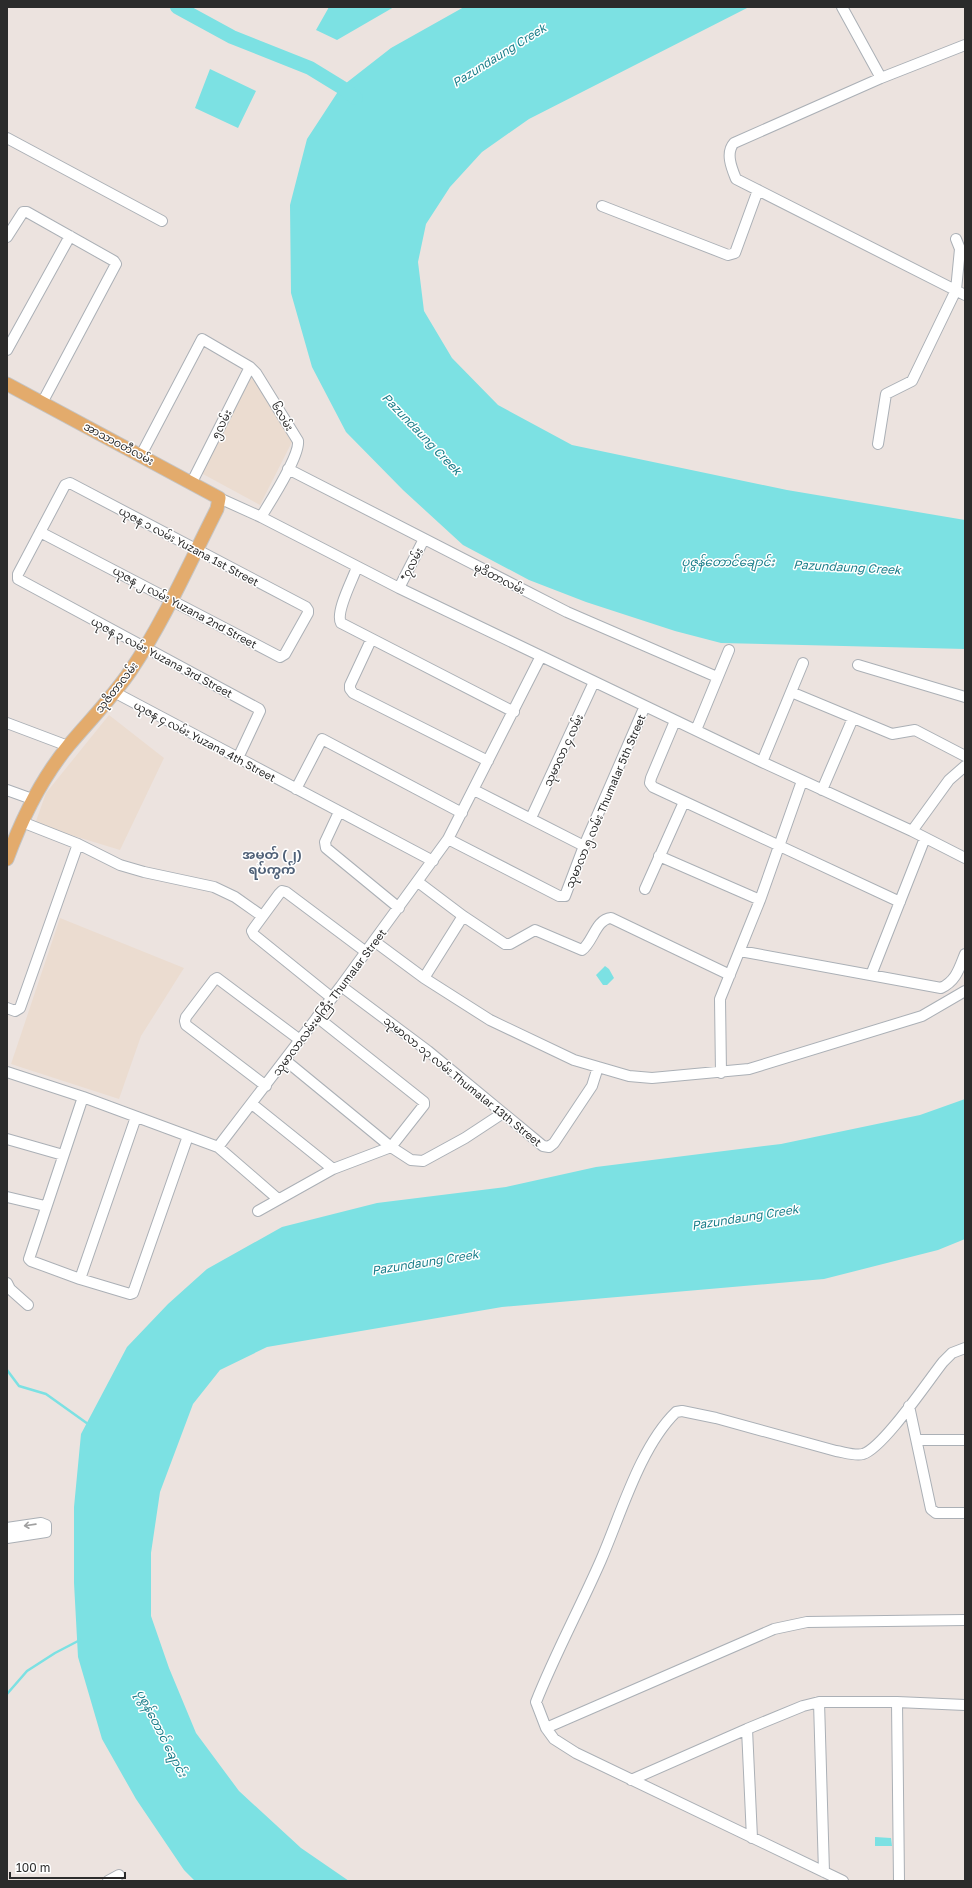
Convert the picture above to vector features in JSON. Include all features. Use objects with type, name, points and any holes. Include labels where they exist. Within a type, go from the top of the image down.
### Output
[{"type":"main road","name":"အာသာဝတီလမ်း","points":[[7,384],[192,482],[218,503]]},
{"type":"main road","name":"သုဇိတာလမ်း","points":[[8,856],[32,799],[68,746],[114,692],[145,648],[196,550],[218,503]]},
{"type":"street","points":[[842,7],[881,78]]},
{"type":"street","points":[[961,292],[736,179],[730,162],[732,146],[734,143],[881,78],[965,45]]},
{"type":"street","points":[[7,138],[162,222]]},
{"type":"street","points":[[602,206],[728,255],[732,255],[735,253],[745,228],[758,190]]},
{"type":"street","points":[[7,237],[23,212],[27,212],[114,261],[116,264],[42,403]]},
{"type":"street","points":[[7,350],[70,236]]},
{"type":"street","points":[[878,444],[886,394],[912,381],[961,292],[960,249],[956,239]]},
{"type":"street","name":"၆လမ်း","points":[[141,455],[202,339],[250,367],[256,373],[298,441],[295,456],[261,517]]},
{"type":"street","name":"၅လမ်း","points":[[192,482],[250,367]]},
{"type":"street","name":"မုဒိတာလမ်း","points":[[288,469],[567,612],[718,677]]},
{"type":"street","name":"ယုဇန ၁ လမ်း Yuzana 1st Street","points":[[40,532],[65,485],[70,483],[308,610]]},
{"type":"street","points":[[218,503],[261,517],[398,588],[802,781],[912,831],[965,858]]},
{"type":"street","name":"ယုဇန ၃ လမ်း Yuzana 3rd Street","points":[[40,532],[18,574],[18,579],[260,710],[238,758]]},
{"type":"street","name":"ယုဇန ၂ လမ်း Yuzana 2nd Street","points":[[40,532],[280,657],[285,654],[308,610]]},
{"type":"street","name":"*၇လမ်း","points":[[398,588],[424,539]]},
{"type":"street","points":[[357,567],[340,612],[339,620],[347,627],[371,640],[514,712]]},
{"type":"street","points":[[371,640],[350,684],[350,689],[353,693],[488,761]]},
{"type":"street","points":[[696,730],[729,650]]},
{"type":"street","name":"သုမာလာလမ်းမကြီး Thumalar Street","points":[[218,1147],[341,986],[448,839],[514,712],[540,656]]},
{"type":"street","points":[[762,762],[803,663]]},
{"type":"street","points":[[858,664],[965,697]]},
{"type":"street","name":"သုမာလာ ၄ လမ်း","points":[[531,818],[594,682]]},
{"type":"street","name":"ယုဇန ၄ လမ်း Yuzana 4th Street","points":[[114,692],[433,861]]},
{"type":"street","points":[[791,692],[892,734],[915,730],[965,756]]},
{"type":"street","name":"သုမာလာ ၅ လမ်း Thumalar 5th Street","points":[[448,839],[559,896],[565,896],[584,846],[645,706]]},
{"type":"street","points":[[822,790],[853,718]]},
{"type":"street","points":[[675,720],[650,783],[653,787],[900,902]]},
{"type":"street","points":[[7,723],[68,746]]},
{"type":"street","points":[[296,789],[322,739],[462,813]]},
{"type":"street","points":[[912,831],[949,780],[965,766]]},
{"type":"street","points":[[721,1073],[720,999],[760,900],[802,781]]},
{"type":"street","points":[[7,790],[32,799]]},
{"type":"street","points":[[474,790],[584,846]]},
{"type":"street","points":[[645,889],[684,802]]},
{"type":"street","points":[[339,812],[325,842],[326,848],[399,908]]},
{"type":"street","points":[[22,822],[78,844],[126,867],[214,887],[235,898],[262,916]]},
{"type":"street","points":[[871,975],[925,838]]},
{"type":"street","points":[[7,1008],[15,1011],[20,1008],[78,844]]},
{"type":"street","points":[[659,856],[760,900]]},
{"type":"street","points":[[418,882],[463,916],[505,944],[510,944],[535,930],[582,950],[587,946],[601,923],[606,918],[611,918],[730,975]]},
{"type":"street","points":[[332,998],[254,935],[252,931],[262,916],[282,891],[286,892],[366,952]]},
{"type":"street","points":[[424,978],[463,916]]},
{"type":"street","points":[[374,941],[424,978],[490,1020],[574,1060],[629,1076],[652,1078],[721,1073],[749,1069],[922,1016],[965,991]]},
{"type":"street","points":[[740,951],[941,988],[950,984],[958,972],[965,954]]},
{"type":"street","points":[[266,1086],[186,1026],[186,1018],[214,980],[217,978],[300,1040]]},
{"type":"street","name":"သုမာလာ ၁၃ လမ်း Thumalar 13th Street","points":[[341,986],[428,1051],[543,1146],[549,1147],[554,1143],[592,1086],[598,1067]]},
{"type":"street","points":[[258,1211],[333,1169],[391,1147],[424,1105],[424,1102],[317,1017]]},
{"type":"street","points":[[285,1060],[391,1147],[410,1160],[423,1161],[465,1138],[503,1113]]},
{"type":"street","points":[[7,1072],[83,1097],[218,1147],[278,1199]]},
{"type":"street","points":[[83,1097],[45,1206],[29,1258],[31,1261],[80,1279],[130,1294],[133,1293],[188,1136]]},
{"type":"street","points":[[252,1104],[333,1169]]},
{"type":"street","points":[[80,1279],[136,1117]]},
{"type":"street","points":[[7,1139],[63,1154]]},
{"type":"street","points":[[7,1197],[45,1206]]},
{"type":"street","points":[[7,1283],[10,1289],[28,1305]]},
{"type":"street","points":[[843,1881],[576,1753],[554,1739],[546,1728],[536,1702],[548,1672],[601,1560],[653,1439],[676,1412],[682,1411],[716,1418],[836,1451],[862,1454],[870,1451],[884,1438],[943,1362],[952,1353],[965,1348]]},
{"type":"street","points":[[909,1406],[918,1440],[931,1509],[936,1513],[965,1513]]},
{"type":"street","points":[[918,1440],[965,1440]]},
{"type":"street","points":[[7,1528],[41,1523],[46,1526],[46,1532],[7,1538]]},
{"type":"street","points":[[546,1728],[774,1628],[807,1622],[965,1620]]},
{"type":"street","points":[[631,1780],[747,1729],[803,1706],[819,1702],[965,1704]]},
{"type":"street","points":[[819,1702],[824,1872]]},
{"type":"street","points":[[897,1702],[899,1881]]},
{"type":"street","points":[[747,1729],[752,1838]]},
{"type":"street","points":[[108,1881],[119,1875]]},
{"type":"shaded area","points":[[253,374],[294,438],[260,505],[201,473]]},
{"type":"shaded area","points":[[109,715],[164,758],[120,850],[35,824],[46,793]]},
{"type":"shaded area","points":[[60,918],[184,968],[141,1036],[119,1099],[11,1064]]},
{"type":"water","points":[[329,7],[394,7],[337,40],[316,30]]},
{"type":"water","name":"ပုဇွန်တောင်ချောင်း","points":[[464,7],[749,7],[529,119],[482,152],[450,187],[426,224],[418,262],[424,311],[452,358],[498,405],[572,445],[787,490],[965,520],[965,649],[721,643],[675,631],[586,602],[529,580],[463,545],[403,490],[346,432],[312,367],[291,293],[290,205],[307,139],[341,87],[391,48]]},
{"type":"water","points":[[210,69],[256,91],[238,128],[195,108]]},
{"type":"water","points":[[605,966],[609,969],[614,978],[607,985],[603,985],[596,975]]},
{"type":"water","points":[[965,1099],[965,1239],[938,1250],[824,1279],[502,1307],[267,1347],[220,1370],[193,1404],[160,1492],[151,1553],[151,1616],[169,1668],[196,1733],[239,1791],[301,1848],[349,1881],[195,1881],[184,1870],[136,1799],[102,1739],[78,1657],[74,1583],[74,1507],[81,1434],[127,1347],[168,1304],[207,1269],[282,1227],[377,1203],[506,1187],[596,1167],[781,1144],[920,1115]]},
{"type":"water","points":[[875,1837],[891,1838],[892,1846],[875,1846]]},
{"type":"waterway","points":[[177,7],[232,37],[310,68],[356,98]]},
{"type":"waterway","points":[[7,1370],[19,1386],[46,1394],[88,1424]]},
{"type":"waterway","points":[[7,1694],[27,1671],[55,1653],[80,1640]]},
{"type":"district","name":"အမှတ် (၂) ရပ်ကွက်","points":[[272,862]]},
{"type":"water label","name":"Pazundaung Creek","points":[[499,55]]},
{"type":"water label","name":"Pazundaung Creek","points":[[422,434]]},
{"type":"water label","name":"Pazundaung Creek","points":[[847,567]]},
{"type":"water label","name":"Pazundaung Creek","points":[[745,1217]]},
{"type":"water label","name":"Pazundaung Creek","points":[[425,1262]]},
{"type":"water label","name":"ပုစွန်တောင် ချောင်း","points":[[162,1733]]}]
